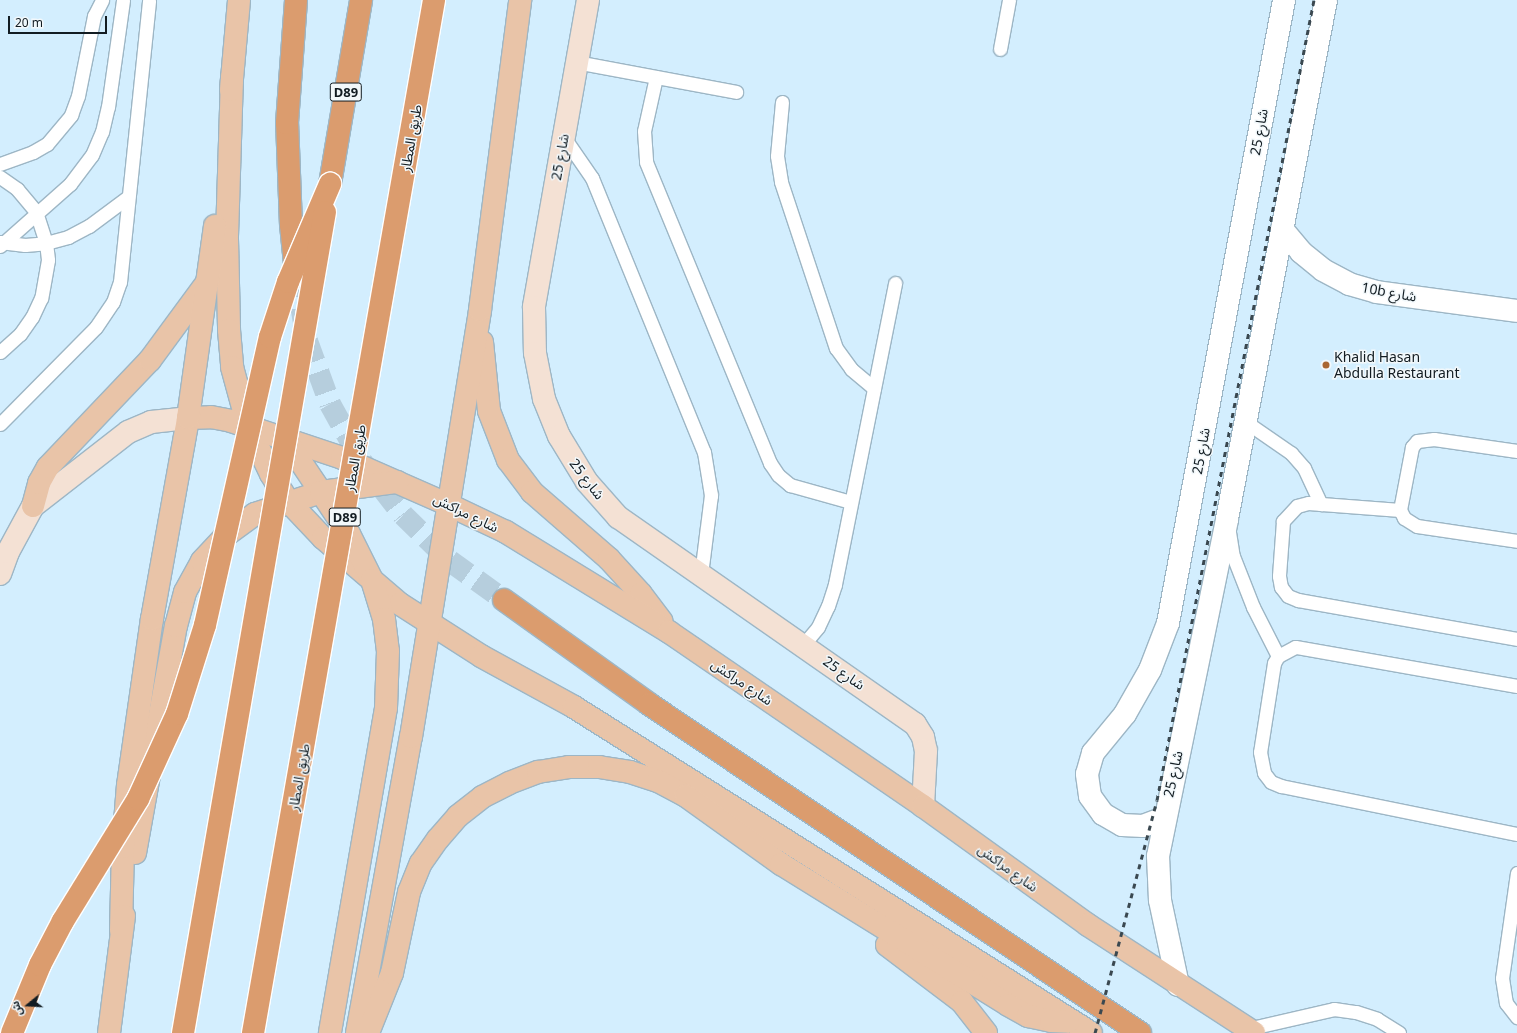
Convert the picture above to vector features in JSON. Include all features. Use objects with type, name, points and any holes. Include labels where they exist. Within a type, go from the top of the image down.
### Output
[{"type":"highway","points":[[296,0],[287,123],[291,225],[296,275]]},
{"type":"highway","name":"D89","points":[[183,1033],[362,0]]},
{"type":"highway","name":"طريق المطار","points":[[253,1033],[434,0]]},
{"type":"highway","points":[[12,1033],[47,953],[138,799],[177,714],[205,625],[270,337],[288,282],[330,184]]},
{"type":"highway","points":[[504,600],[649,704],[1140,1033]]},
{"type":"main road","points":[[121,930],[123,847],[128,785],[152,620],[188,418],[209,281],[240,0]]},
{"type":"main road","points":[[357,1033],[411,737],[447,504],[480,310],[520,0]]},
{"type":"main road","points":[[232,77],[227,239],[229,330],[232,367],[248,426],[271,474],[288,501],[323,538],[400,604],[481,656],[574,707],[1082,1028]]},
{"type":"main road","points":[[33,506],[39,482],[48,467],[150,360],[209,281]]},
{"type":"main road","points":[[480,310],[489,411],[508,460],[532,492],[609,559],[641,594],[669,632]]},
{"type":"main road","name":"شارع مراكش","points":[[188,418],[211,416],[284,437],[398,482],[447,504],[518,540],[669,632],[923,806],[1088,925],[1178,985],[1251,1031]]},
{"type":"main road","points":[[284,437],[322,492],[348,534],[372,580],[384,620],[388,651],[386,708],[330,1033]]},
{"type":"main road","points":[[109,1033],[121,930],[176,626],[185,592],[202,561],[226,535],[255,514],[288,501],[322,492],[398,482]]},
{"type":"main road","points":[[368,1033],[392,972],[409,892],[421,863],[458,816],[482,797],[509,783],[538,772],[569,767],[599,767],[630,772],[658,781],[686,796],[781,864],[962,1002],[986,1033]]},
{"type":"main road","points":[[781,864],[1028,1016],[1082,1028]]},
{"type":"street","name":"شارع 25","points":[[588,0],[534,307],[535,353],[544,399],[569,456],[587,482],[618,517],[915,724],[923,736],[926,751],[923,806]]},
{"type":"street","name":"شارع 25","points":[[1164,818],[1144,826],[1122,825],[1103,814],[1090,796],[1087,774],[1093,753],[1125,714],[1150,670],[1168,623],[1179,573],[1284,0]]},
{"type":"street","name":"شارع 25","points":[[1178,985],[1160,900],[1158,856],[1164,818],[1216,564],[1227,519],[1326,0]]},
{"type":"street","name":"10b شارع","points":[[1282,229],[1312,261],[1349,284],[1378,292],[1517,311]]},
{"type":"street","points":[[0,574],[8,552],[33,506],[128,432],[151,422],[188,418]]},
{"type":"street","points":[[1179,573],[1216,564]]},
{"type":"lane","points":[[0,164],[33,152],[47,144],[71,115],[78,96],[94,16],[102,0]]},
{"type":"lane","points":[[1,243],[70,184],[92,155],[102,132],[123,0]]},
{"type":"lane","points":[[0,424],[96,327],[109,309],[120,282],[149,0]]},
{"type":"lane","points":[[1000,49],[1009,0]]},
{"type":"lane","points":[[576,62],[736,92]]},
{"type":"lane","points":[[656,77],[644,131],[646,162],[770,463],[778,475],[790,485],[851,502]]},
{"type":"lane","points":[[782,102],[776,156],[783,190],[836,348],[851,369],[874,388]]},
{"type":"lane","points":[[563,136],[592,178],[704,452],[709,474],[711,495],[701,574]]},
{"type":"lane","points":[[0,177],[17,190],[36,212],[46,243],[48,260],[41,298],[32,317],[20,334],[0,352]]},
{"type":"lane","points":[[1,243],[46,243],[68,237],[89,226],[128,197]]},
{"type":"lane","points":[[803,645],[818,627],[828,606],[851,502],[895,283]]},
{"type":"lane","points":[[1246,422],[1291,453],[1304,468],[1321,504]]},
{"type":"lane","points":[[1517,451],[1434,439],[1417,441],[1412,447],[1400,510],[1404,518],[1417,526],[1517,540]]},
{"type":"lane","points":[[1400,510],[1321,504],[1297,506],[1283,521],[1279,576],[1282,587],[1288,596],[1298,600],[1517,639]]},
{"type":"lane","points":[[1227,519],[1233,556],[1254,607],[1278,656],[1268,693],[1260,752],[1264,774],[1271,782],[1281,786],[1517,834]]},
{"type":"lane","points":[[1278,656],[1295,647],[1517,686]]},
{"type":"lane","points":[[1517,873],[1502,978],[1506,1003],[1517,1017]]},
{"type":"lane","points":[[1251,1031],[1334,1010],[1356,1012],[1377,1019],[1399,1033]]},
{"type":"tunnel","points":[[296,275],[307,341],[330,404],[362,462],[403,515],[450,561],[504,600]]},
{"type":"railway","points":[[1095,1033],[1157,800],[1314,0]]},
{"type":"place","name":"Khalid Hasan Abdulla Restaurant","points":[[1326,365]]}]
